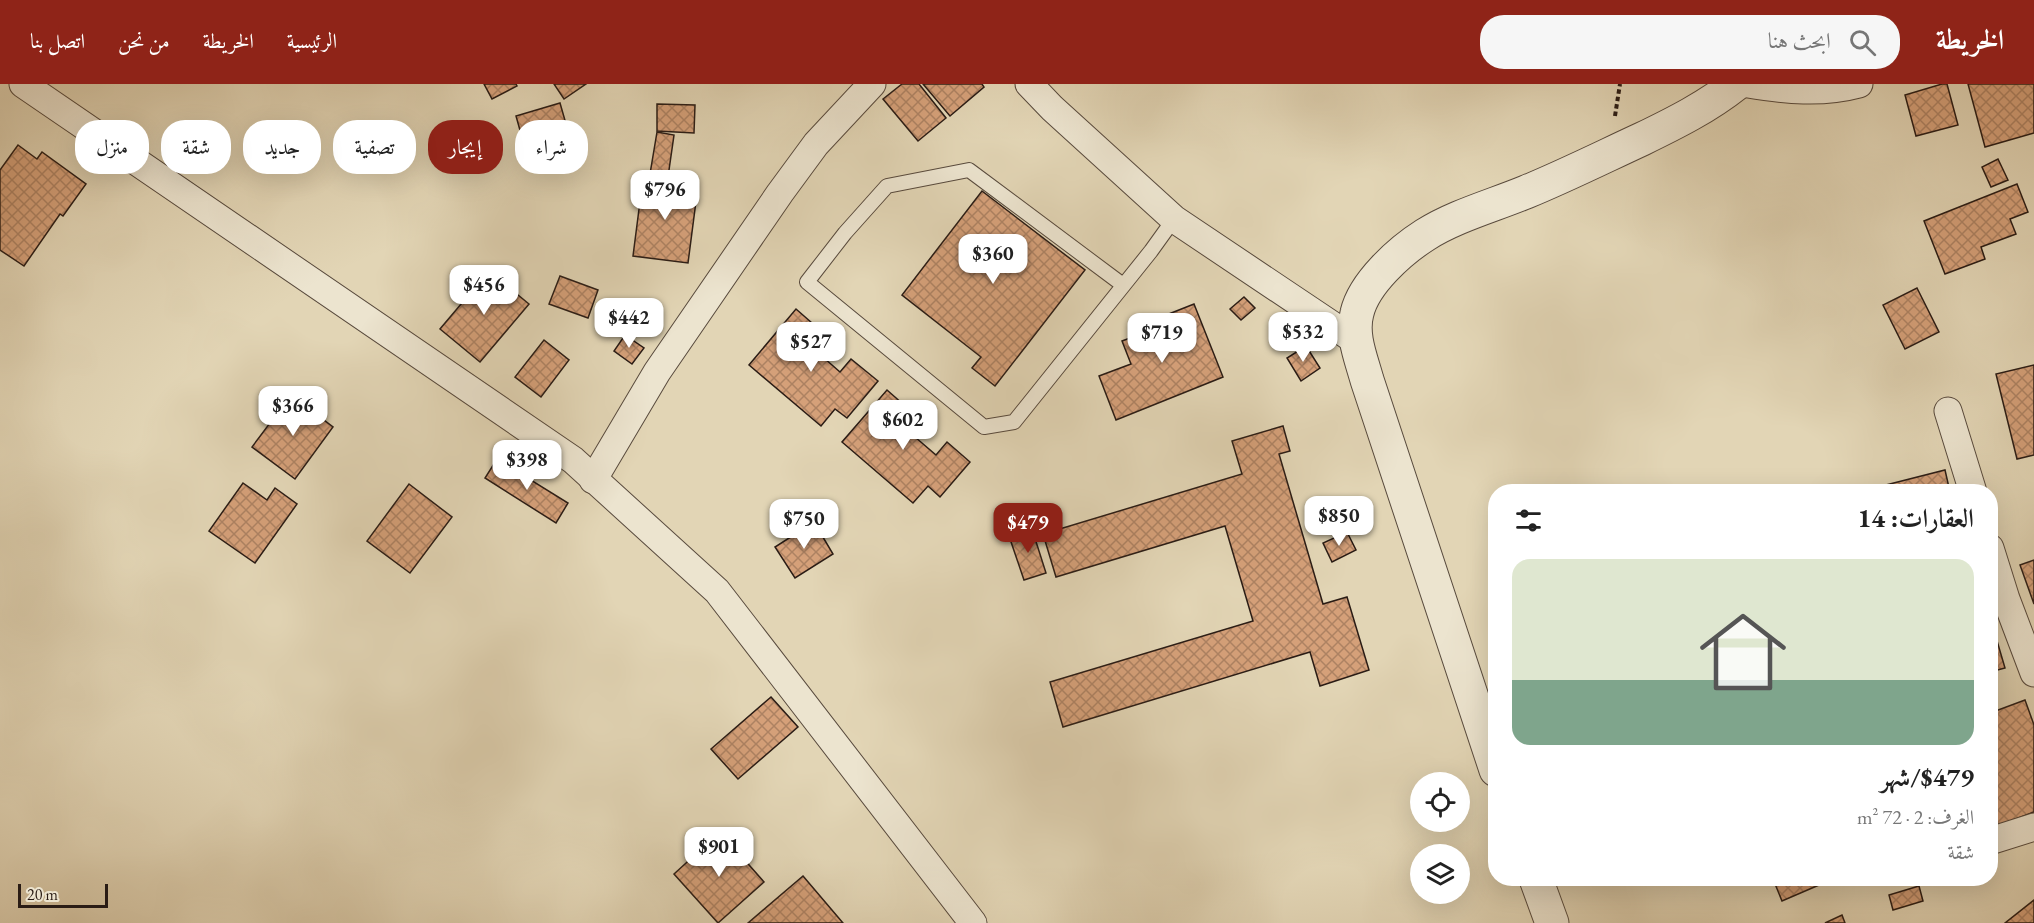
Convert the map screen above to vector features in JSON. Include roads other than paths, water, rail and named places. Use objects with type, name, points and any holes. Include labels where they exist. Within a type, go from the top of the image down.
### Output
[{"type":"street","points":[[23,84],[573,460],[717,591],[973,923]]},
{"type":"street","points":[[593,480],[657,372],[780,193],[816,144],[872,84]]},
{"type":"street","points":[[1029,84],[1052,108],[1174,219],[1356,341]]},
{"type":"street","points":[[1488,746],[1386,440],[1356,341],[1357,311],[1371,286],[1401,253],[1426,234],[1454,220],[1608,156],[1713,102],[1736,84]]},
{"type":"street","points":[[1748,84],[1791,91],[1845,88],[1859,84]]},
{"type":"street","points":[[1948,411],[1971,484]]},
{"type":"street","points":[[1998,574],[2034,673]]},
{"type":"street","points":[[1998,838],[2034,827]]},
{"type":"street","points":[[1539,886],[1552,923]]},
{"type":"lane","points":[[1123,285],[969,170],[887,186],[845,233],[807,282],[984,427],[1014,422],[1123,285],[1174,219]]}]
